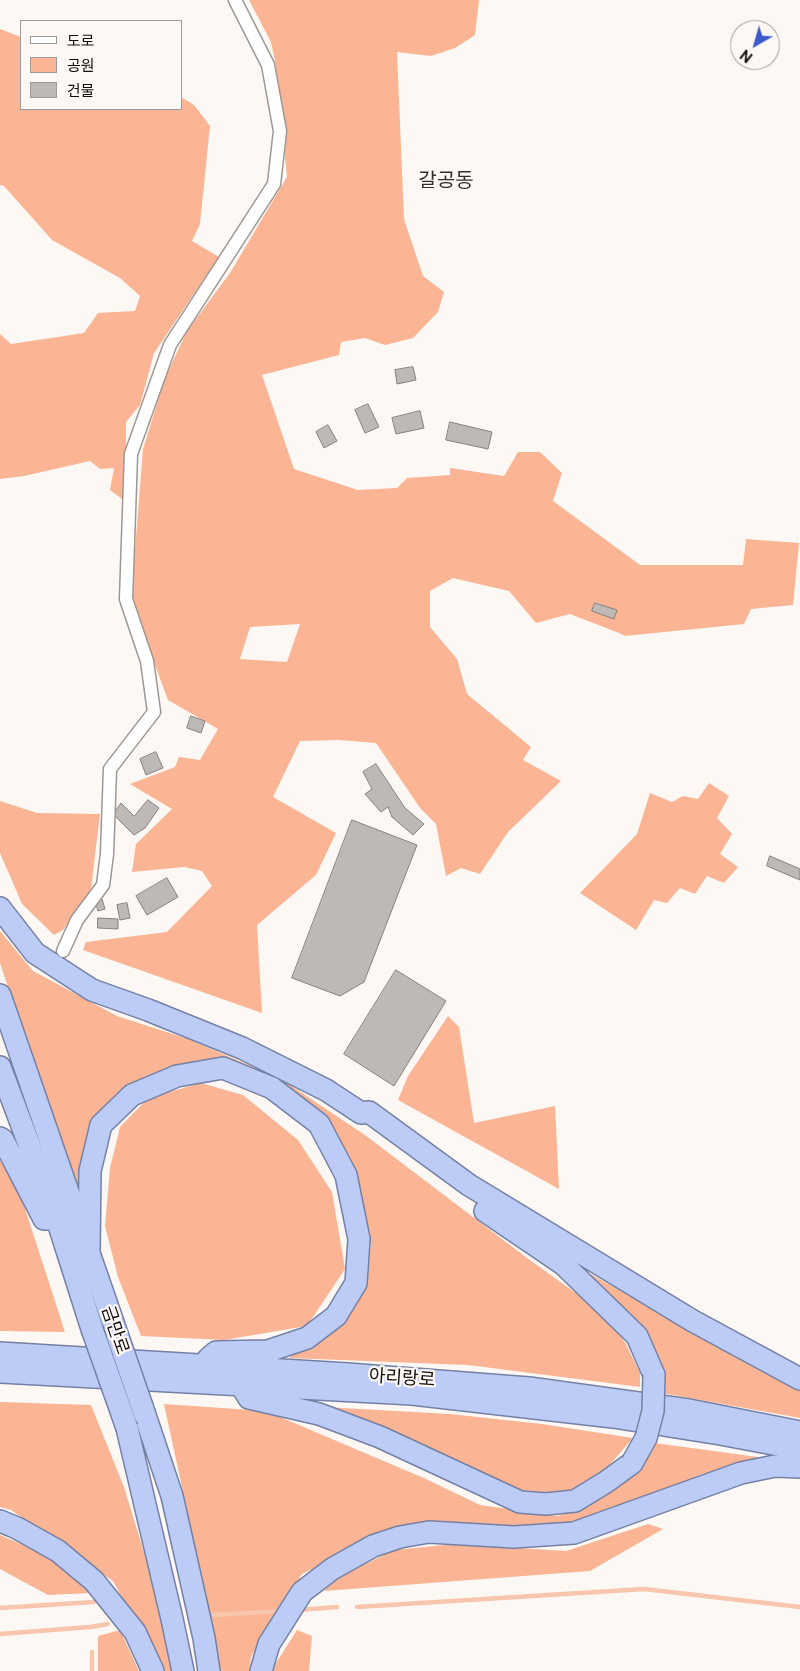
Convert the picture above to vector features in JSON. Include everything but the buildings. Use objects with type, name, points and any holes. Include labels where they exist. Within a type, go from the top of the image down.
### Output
[{"type":"highway","points":[[0,908],[35,953],[92,990],[148,1010],[242,1048],[326,1090],[361,1113],[364,1121],[459,1192],[563,1264],[637,1336],[654,1375],[653,1410],[646,1438],[632,1463],[575,1501],[546,1504],[520,1502],[380,1437],[320,1414],[249,1398],[240,1385]]},
{"type":"highway","name":"금만로","points":[[0,995],[172,1496],[204,1638],[209,1671]]},
{"type":"highway","name":"금만로","points":[[0,1067],[57,1219],[92,1329],[127,1428],[183,1671]]},
{"type":"highway","points":[[89,1253],[90,1171],[101,1126],[132,1095],[177,1076],[223,1068],[272,1088],[319,1124],[346,1175],[359,1239],[356,1283],[336,1316],[307,1338],[268,1351],[216,1352],[202,1364]]},
{"type":"highway","points":[[361,1113],[369,1112],[469,1185],[693,1321],[800,1379]]},
{"type":"highway","points":[[0,1138],[3,1140],[44,1219],[57,1219]]},
{"type":"highway","points":[[0,1386],[15,1385],[9,1355]]},
{"type":"highway","name":"아리랑로","points":[[9,1355],[202,1364],[529,1388],[689,1410],[800,1432]]},
{"type":"highway","name":"아리랑로","points":[[0,1372],[9,1355]]},
{"type":"highway","name":"아리랑로","points":[[9,1355],[240,1385],[412,1394],[613,1417],[800,1449]]},
{"type":"highway","points":[[261,1671],[269,1644],[302,1592],[332,1569],[373,1546],[400,1537],[429,1532],[514,1537],[574,1533],[740,1473],[775,1466],[800,1468]]},
{"type":"highway","points":[[0,1522],[17,1528],[58,1551],[94,1581],[135,1632],[150,1662]]},
{"type":"street","points":[[63,951],[77,920],[103,885],[107,854],[110,769],[154,712],[147,661],[126,599],[131,454],[170,344],[274,184],[280,131],[268,65],[235,0]]},
{"type":"green space","points":[[249,0],[479,0],[475,35],[455,48],[431,56],[397,52],[404,219],[423,276],[444,292],[438,312],[413,338],[385,345],[365,338],[341,342],[339,355],[262,375],[294,469],[358,490],[397,488],[407,478],[450,475],[450,468],[504,476],[518,452],[540,452],[562,473],[553,501],[640,565],[743,565],[746,539],[799,543],[793,605],[751,609],[744,624],[625,636],[570,614],[536,623],[509,591],[453,578],[430,591],[430,627],[457,659],[467,694],[531,747],[523,760],[561,781],[508,832],[480,874],[461,868],[446,876],[436,824],[420,808],[376,743],[339,740],[300,741],[273,797],[336,833],[316,875],[257,925],[262,1013],[83,950],[86,942],[167,932],[212,886],[202,871],[185,867],[132,872],[136,844],[172,809],[130,784],[175,767],[179,757],[200,760],[218,729],[168,700],[134,608],[132,588],[143,449],[165,378],[187,331],[230,273],[287,177],[275,61],[271,42]],"holes":[[[300,624],[287,662],[240,659],[250,627]]]},
{"type":"green space","points":[[0,29],[20,37],[20,110],[182,110],[182,98],[194,105],[210,126],[200,224],[192,241],[219,257],[154,353],[140,405],[126,422],[126,502],[110,490],[114,468],[100,469],[90,461],[24,476],[0,479],[0,334],[11,344],[84,333],[98,313],[135,311],[140,296],[120,278],[52,240],[4,186],[0,185]]},
{"type":"green space","points":[[709,783],[729,796],[717,818],[732,834],[720,854],[738,867],[724,883],[707,876],[695,894],[680,888],[667,903],[654,900],[636,930],[580,893],[637,834],[650,793],[672,802],[683,796],[698,799]]},
{"type":"green space","points":[[0,801],[37,813],[100,814],[91,889],[63,930],[54,935],[22,904],[0,853]]},
{"type":"green space","points":[[0,931],[33,971],[117,1016],[188,1039],[281,1079],[365,1135],[588,1302],[609,1320],[626,1344],[640,1373],[640,1387],[468,1365],[289,1358],[348,1315],[371,1247],[343,1149],[250,1071],[200,1061],[134,1083],[102,1115],[80,1204],[0,963]]},
{"type":"green space","points":[[448,1016],[459,1027],[474,1123],[555,1106],[559,1189],[398,1100],[408,1076]]},
{"type":"green space","points":[[201,1083],[243,1095],[298,1140],[332,1192],[345,1269],[307,1326],[224,1340],[141,1336],[118,1277],[105,1226],[110,1168],[120,1127],[148,1098]]},
{"type":"green space","points":[[0,1161],[18,1187],[65,1332],[0,1331]]},
{"type":"green space","points":[[567,1261],[800,1391],[800,1418],[662,1393],[648,1338]]},
{"type":"green space","points":[[0,1402],[91,1405],[124,1487],[147,1562],[173,1671],[162,1671],[113,1581],[11,1510],[0,1507]]},
{"type":"green space","points":[[164,1404],[266,1411],[426,1479],[480,1505],[558,1516],[592,1504],[635,1475],[655,1443],[772,1459],[702,1474],[653,1497],[582,1525],[548,1529],[398,1527],[302,1574],[251,1657],[249,1671],[220,1671]]},
{"type":"green space","points":[[324,1407],[450,1414],[542,1424],[633,1438],[606,1469],[564,1494],[521,1493]]},
{"type":"green space","points":[[648,1524],[663,1529],[590,1571],[324,1591],[339,1577],[394,1550],[454,1544],[566,1551]]},
{"type":"green space","points":[[0,1535],[46,1555],[92,1593],[48,1595],[0,1569]]},
{"type":"green space","points":[[120,1630],[139,1671],[98,1671],[98,1636]]},
{"type":"green space","points":[[297,1630],[312,1636],[309,1671],[271,1671]]},
{"type":"waterway","points":[[357,1607],[644,1589],[800,1607]]},
{"type":"waterway","points":[[0,1608],[94,1602]]},
{"type":"waterway","points":[[298,1610],[337,1607]]},
{"type":"waterway","points":[[214,1615],[283,1611]]},
{"type":"waterway","points":[[0,1634],[108,1624]]},
{"type":"waterway","points":[[92,1652],[92,1671]]},
{"type":"district","name":"갈공동","points":[[446,181]]}]
